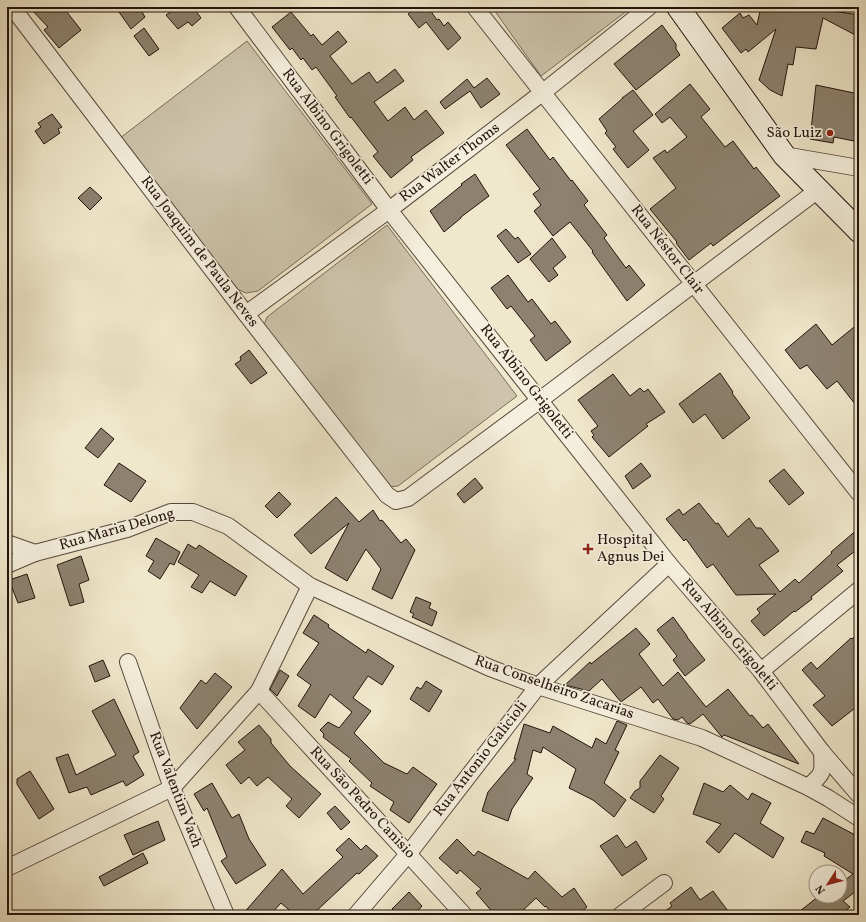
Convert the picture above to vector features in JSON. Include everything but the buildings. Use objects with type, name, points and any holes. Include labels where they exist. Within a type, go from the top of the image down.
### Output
[{"type":"main road","points":[[678,7],[784,155],[859,231]]},
{"type":"street","name":"Rua Joaquim de Paula Neves","points":[[12,7],[246,314],[387,495],[396,501],[408,498],[540,400]]},
{"type":"street","name":"Rua Albino Grigoletti","points":[[237,7],[389,210],[669,564],[761,671],[822,752],[859,795]]},
{"type":"street","name":"Rua Néstor Clair","points":[[475,7],[859,493]]},
{"type":"street","name":"Rua Walter Thoms","points":[[246,314],[389,210],[542,93],[649,7]]},
{"type":"street","points":[[784,155],[859,168]]},
{"type":"street","points":[[540,400],[818,190]]},
{"type":"street","name":"Rua Maria Delong","points":[[7,564],[35,553],[127,529],[171,512],[193,512],[228,526]]},
{"type":"street","name":"Rua Conselheiro Zacarias","points":[[228,526],[310,586],[490,668],[538,686],[702,738],[808,787],[859,818]]},
{"type":"street","points":[[7,543],[35,553]]},
{"type":"street","name":"Rua Antonio Galicioli","points":[[356,915],[409,853],[538,686],[669,564]]},
{"type":"street","points":[[7,868],[172,788],[259,691],[310,586]]},
{"type":"street","points":[[761,671],[859,590]]},
{"type":"street","name":"Rua Valentim Vach","points":[[128,662],[172,788],[226,915]]},
{"type":"street","name":"Rua São Pedro Canisio","points":[[259,691],[409,853],[464,915]]},
{"type":"street","points":[[808,787],[820,776],[822,770],[822,752]]},
{"type":"street","name":"Rua Conselheiro Zacarias","points":[[828,798],[859,806]]},
{"type":"street","points":[[621,915],[664,883]]},
{"type":"shaded area","points":[[492,7],[632,7],[541,76]]},
{"type":"shaded area","points":[[247,41],[372,204],[258,291],[246,293],[235,288],[120,138]]},
{"type":"shaded area","points":[[387,225],[517,396],[398,486],[387,487],[264,325],[267,317]]},
{"type":"place","name":"São Luiz","points":[[830,133]]},
{"type":"place","name":"Hospital Agnus Dei","points":[[588,549]]}]
